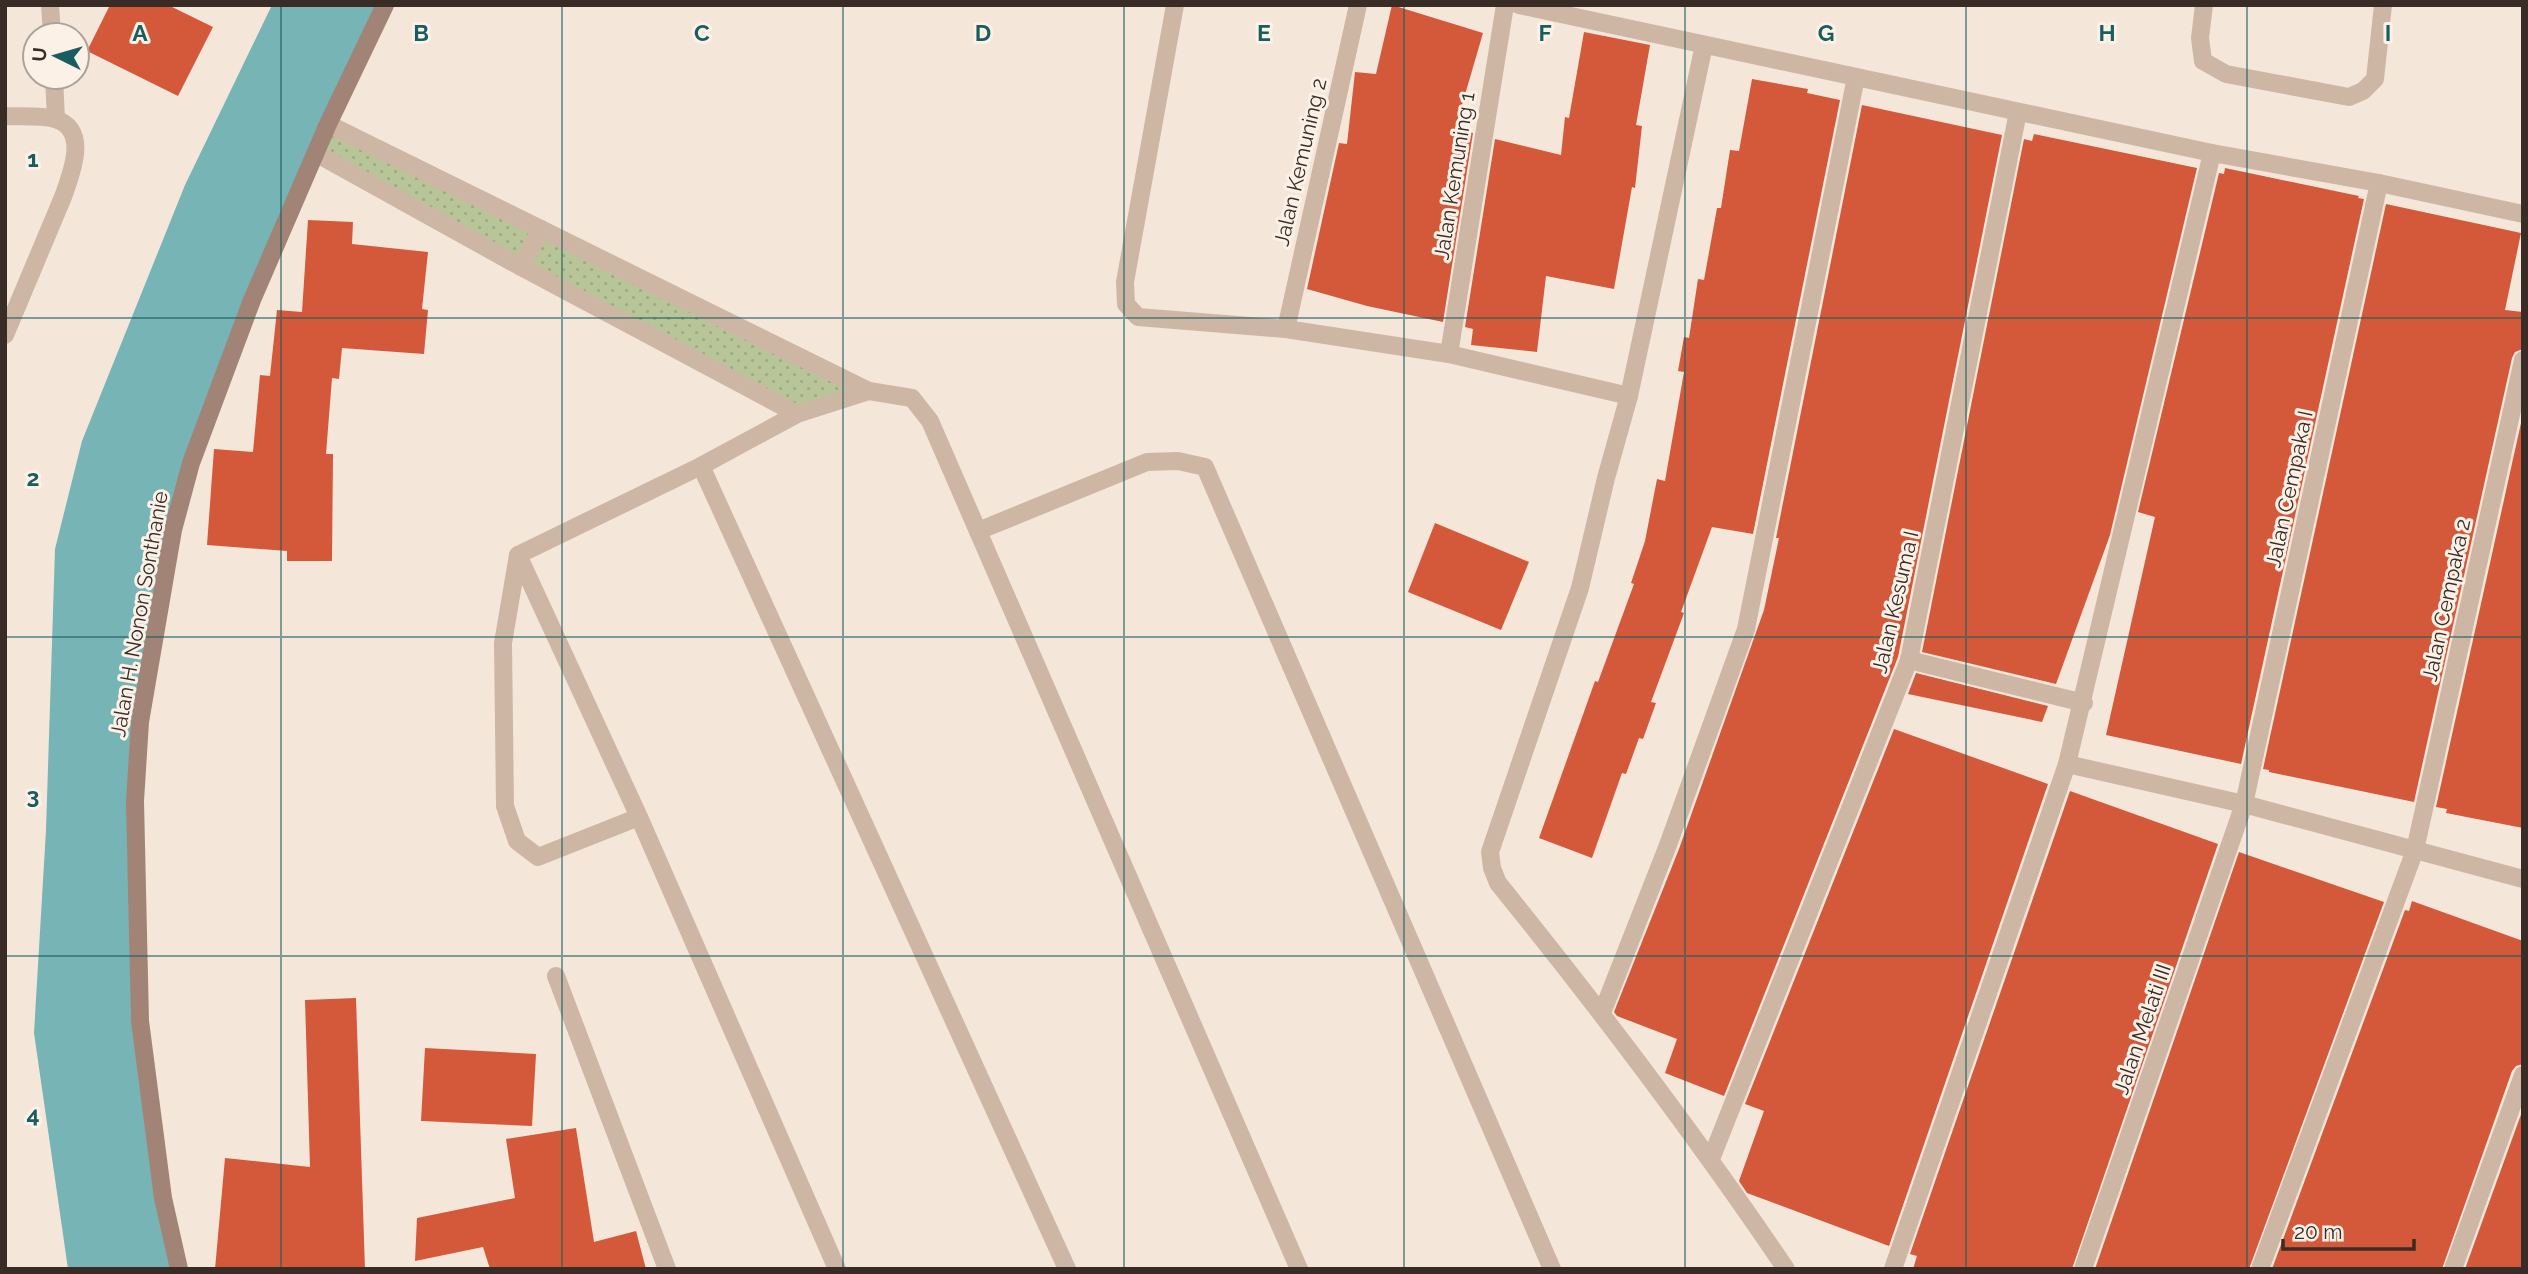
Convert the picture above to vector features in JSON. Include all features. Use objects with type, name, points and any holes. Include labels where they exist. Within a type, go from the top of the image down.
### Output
[{"type":"street","name":"Jalan H. Nonon Sonthanie","points":[[179,1269],[163,1198],[140,1021],[135,801],[140,722],[173,530],[191,463],[252,300],[328,124],[385,5]]},
{"type":"street","points":[[1175,5],[1125,282],[1126,304],[1138,317],[1286,328],[1449,354],[1629,396]]},
{"type":"street","name":"Jalan Kemuning 2","points":[[1286,328],[1358,5]]},
{"type":"street","name":"Jalan Kemuning 1","points":[[1449,354],[1505,5]]},
{"type":"street","points":[[1519,5],[2212,153],[2379,183],[2523,214]]},
{"type":"street","points":[[2204,5],[2200,38],[2203,61],[2226,74],[2349,97],[2363,91],[2375,79],[2383,5]]},
{"type":"street","points":[[1704,45],[1629,396],[1580,588],[1490,852],[1498,883],[1602,1013],[1711,1159],[1786,1269]]},
{"type":"street","points":[[1602,1013],[1668,845],[1746,629],[1856,77]]},
{"type":"street","points":[[55,91],[57,120]]},
{"type":"street","name":"Jalan Kesuma I","points":[[1711,1159],[1909,660],[2018,111]]},
{"type":"street","points":[[5,116],[57,120],[70,130],[77,142],[71,174],[9,318],[5,335]]},
{"type":"street","points":[[328,124],[869,391],[912,398],[930,421],[1299,1269]]},
{"type":"street","points":[[1894,1269],[2067,764],[2084,703],[2212,153]]},
{"type":"street","points":[[317,154],[521,267],[797,414]]},
{"type":"street","name":"Jalan Cempaka I","points":[[2244,804],[2379,183]]},
{"type":"street","points":[[521,267],[541,229]]},
{"type":"street","name":"Jalan Cempaka 2","points":[[2260,1269],[2414,850],[2523,360]]},
{"type":"street","points":[[518,555],[701,466],[797,414],[869,391]]},
{"type":"street","points":[[978,531],[1147,462],[1178,461],[1205,467],[1552,1269]]},
{"type":"street","points":[[701,466],[1067,1269]]},
{"type":"street","points":[[518,555],[503,643],[505,806],[517,841],[538,857],[639,817]]},
{"type":"street","points":[[518,555],[639,817],[837,1269]]},
{"type":"street","points":[[1909,660],[2084,703]]},
{"type":"street","points":[[2067,764],[2244,804],[2523,879]]},
{"type":"street","name":"Jalan Melati III","points":[[2083,1269],[2244,804]]},
{"type":"street","points":[[556,976],[667,1269]]},
{"type":"street","points":[[2453,1269],[2523,1075]]},
{"type":"green space","points":[[328,124],[869,391],[797,414],[317,154]]},
{"type":"water","points":[[272,5],[385,5],[191,463],[140,722],[140,1021],[179,1269],[68,1269],[34,1033],[46,830],[55,549],[82,441],[185,185]]},
{"type":"building","points":[[110,5],[168,5],[213,27],[178,96],[91,53],[91,43]]},
{"type":"building","points":[[1392,5],[1483,33],[1455,129],[1473,133],[1443,322],[1367,306],[1307,289],[1339,143],[1347,144],[1355,72],[1376,74]]},
{"type":"building","points":[[1584,32],[1650,45],[1636,125],[1642,126],[1635,188],[1632,187],[1614,289],[1546,276],[1537,352],[1471,345],[1473,329],[1465,327],[1495,139],[1561,155],[1565,117],[1569,118]]},
{"type":"building","points":[[1752,79],[1808,89],[1807,93],[1840,100],[1753,534],[1712,527],[1651,702],[1656,703],[1643,739],[1639,738],[1626,774],[1622,773],[1592,858],[1539,838],[1595,681],[1598,682],[1634,584],[1631,583],[1645,541],[1657,479],[1665,481],[1684,372],[1678,371],[1684,337],[1689,338],[1698,279],[1704,280],[1717,208],[1721,208],[1730,150],[1739,151]]},
{"type":"building","points":[[1862,105],[2002,135],[1898,657],[1724,1096],[1665,1073],[1677,1039],[1617,1016],[1614,1012],[1679,849],[1764,610]]},
{"type":"building","points":[[2034,134],[2197,168],[2110,535],[2056,684],[1922,652],[2024,139],[2032,141]]},
{"type":"building","points":[[2225,168],[2364,199],[2241,764],[2106,735],[2155,517],[2138,512],[2219,173],[2224,174]]},
{"type":"building","points":[[2386,204],[2521,233],[2505,310],[2523,312],[2523,349],[2515,352],[2512,358],[2414,802],[2263,769]]},
{"type":"building","points":[[308,220],[353,222],[352,244],[428,252],[422,309],[428,310],[424,354],[342,348],[339,379],[332,378],[326,454],[333,454],[332,561],[287,561],[287,551],[207,545],[214,449],[253,452],[260,375],[270,376],[277,310],[302,312]]},
{"type":"building","points":[[2523,414],[2523,828],[2446,813],[2447,809],[2436,807]]},
{"type":"building","points":[[1435,523],[1529,562],[1501,630],[1408,592]]},
{"type":"building","points":[[1916,673],[2048,706],[2042,722],[1908,694]]},
{"type":"building","points":[[1894,729],[2048,784],[1889,1246],[1747,1193],[1739,1181],[1764,1111],[1745,1104]]},
{"type":"building","points":[[2070,791],[2218,844],[2072,1269],[1913,1269],[1917,1256],[1910,1254]]},
{"type":"building","points":[[2239,852],[2384,902],[2249,1269],[2095,1269]]},
{"type":"building","points":[[2412,901],[2523,941],[2523,1064],[2512,1071],[2442,1269],[2272,1269],[2405,910],[2409,911]]},
{"type":"building","points":[[356,998],[365,1269],[215,1269],[225,1158],[310,1167],[305,1000]]},
{"type":"building","points":[[425,1048],[536,1054],[532,1126],[421,1121]]},
{"type":"building","points":[[2523,1109],[2523,1269],[2465,1269]]},
{"type":"building","points":[[576,1128],[594,1242],[636,1231],[646,1269],[490,1269],[483,1247],[415,1261],[417,1218],[515,1198],[506,1139]]}]
